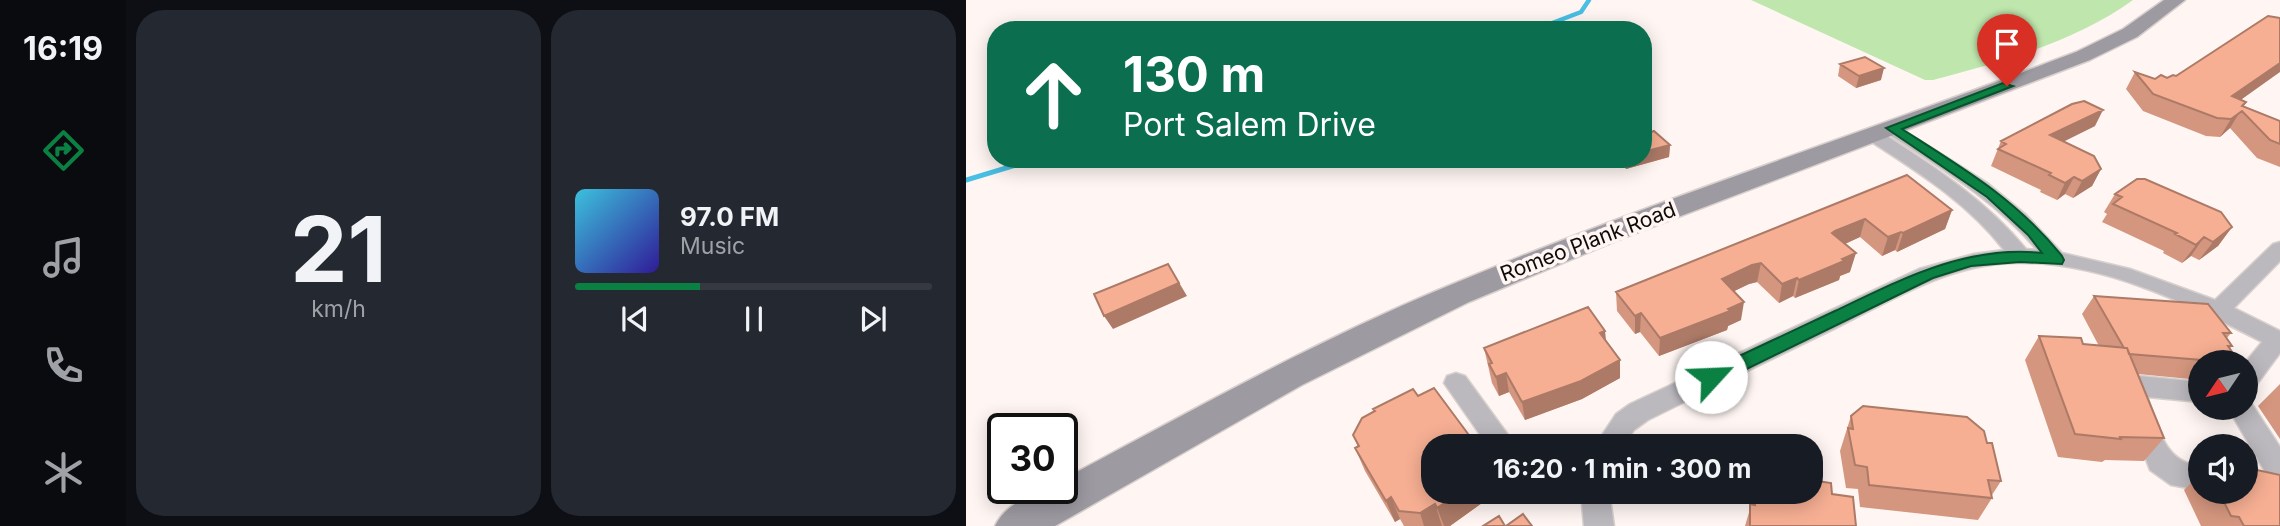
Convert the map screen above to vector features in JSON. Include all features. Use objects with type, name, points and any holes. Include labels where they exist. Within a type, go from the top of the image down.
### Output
[{"type":"main road","name":"Romeo Plank Road","points":[[1016,526],[1261,391],[1406,317],[1566,249],[2024,79],[2107,45],[2145,23],[2176,0]]},
{"type":"street","points":[[1883,131],[1975,204],[2001,230],[2020,256]]},
{"type":"street","points":[[1883,131],[1992,194],[2033,231],[2056,260]]},
{"type":"street","points":[[2218,310],[2280,249]]},
{"type":"street","points":[[1616,434],[1625,422],[1639,412],[1927,274],[1970,261],[2020,256],[2126,274],[2218,310],[2279,340],[2258,365]]},
{"type":"street","points":[[1457,383],[1494,434]]},
{"type":"street","points":[[2188,391],[2130,385],[2160,462],[2181,475],[2188,476]]},
{"type":"street","points":[[2246,420],[2272,480]]},
{"type":"street","points":[[1595,504],[1599,526]]},
{"type":"green space","points":[[1751,0],[2133,0],[2087,28],[2037,49],[1959,73],[1925,80]]},
{"type":"building","points":[[2268,16],[2280,18],[2280,63],[2232,96],[2246,102],[2242,106],[2280,121],[2280,144],[2270,140],[2242,111],[2231,119],[2217,118],[2153,94],[2135,72],[2155,79],[2161,75],[2167,78],[2176,76]]},
{"type":"building","points":[[1865,57],[1884,68],[1859,76],[1840,64]]},
{"type":"building","points":[[2084,101],[2103,110],[2050,135],[2094,156],[2101,169],[2082,181],[2074,177],[2065,183],[2049,175],[2051,173],[1998,149],[2006,144],[2001,141],[2072,104]]},
{"type":"building","points":[[1654,131],[1670,145],[1652,150]]},
{"type":"building","points":[[1907,175],[1952,210],[1903,233],[1888,237],[1865,219],[1835,231],[1832,233],[1856,253],[1799,280],[1797,278],[1782,284],[1761,263],[1752,265],[1722,279],[1744,302],[1728,309],[1730,311],[1660,338],[1641,313],[1635,316],[1616,292]]},
{"type":"building","points":[[2137,179],[2145,179],[2221,212],[2232,227],[2213,242],[2204,237],[2196,245],[2175,234],[2177,233],[2113,204],[2122,197],[2115,194]]},
{"type":"building","points":[[1168,264],[1179,283],[1104,316],[1094,294]]},
{"type":"building","points":[[2094,296],[2208,304],[2231,333],[2223,333],[2232,346],[2228,346],[2231,350],[2188,350],[2188,359],[2129,354],[2127,348],[2124,348]]},
{"type":"building","points":[[1588,307],[1605,331],[1600,333],[1620,360],[1581,381],[1522,402],[1506,373],[1496,377],[1484,348]]},
{"type":"building","points":[[2039,336],[2081,338],[2083,344],[2127,348],[2164,438],[2120,437],[2121,439],[2075,434]]},
{"type":"building","points":[[1434,388],[1468,434],[1421,434],[1421,504],[1435,504],[1420,513],[1399,511],[1391,497],[1386,501],[1355,448],[1359,446],[1353,435],[1362,418],[1375,411],[1373,409],[1413,389],[1418,396]]},
{"type":"building","points":[[1863,406],[1967,417],[1984,431],[1987,443],[1992,443],[2001,481],[1988,480],[1992,498],[1869,485],[1867,467],[1855,465],[1848,428],[1853,429],[1851,416]]},
{"type":"building","points":[[2258,470],[2280,475],[2280,526],[2244,526],[2239,517],[2231,516],[2225,504],[2258,504]]},
{"type":"building","points":[[1823,482],[1831,483],[1832,494],[1853,497],[1856,526],[1750,526],[1750,504],[1823,504]]},
{"type":"building","points":[[1523,514],[1532,526],[1506,526]]},
{"type":"building","points":[[1499,516],[1505,526],[1483,526]]},
{"type":"waterway","points":[[1558,21],[1581,12],[1589,0]]},
{"type":"waterway","points":[[966,180],[1006,168]]},
{"type":"route","points":[[1711,377],[1927,274],[1970,261],[2020,256],[2056,260],[2033,231],[1992,194],[1892,128],[2007,86]]}]
